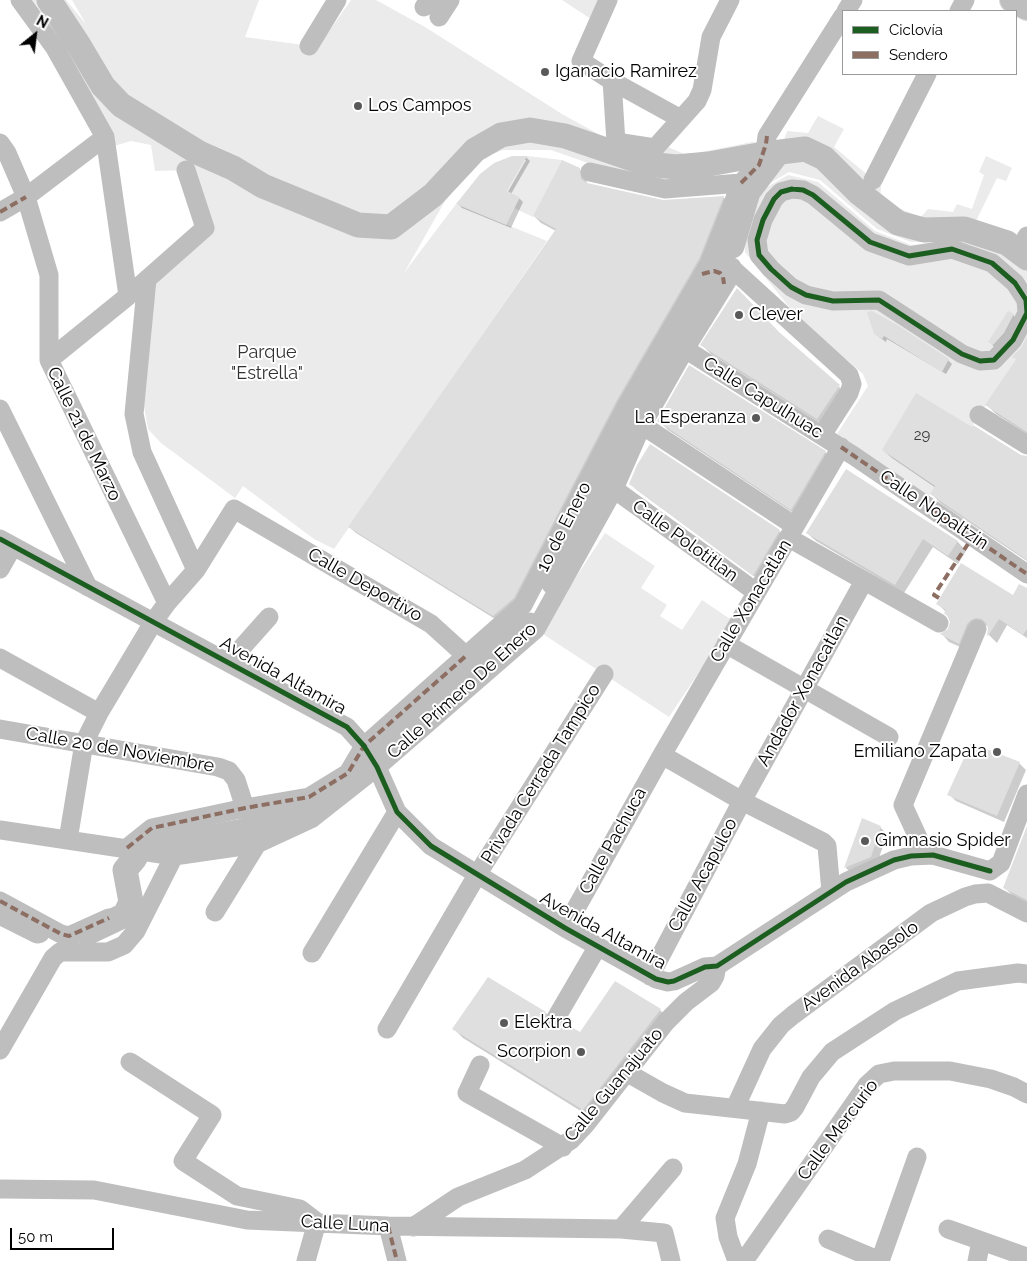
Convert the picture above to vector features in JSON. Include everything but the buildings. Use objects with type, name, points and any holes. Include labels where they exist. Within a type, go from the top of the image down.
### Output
[{"type":"main road","points":[[1012,0],[1027,8]]},
{"type":"street","points":[[20,0],[55,48],[105,137],[128,296]]},
{"type":"street","points":[[309,46],[337,0]]},
{"type":"street","points":[[608,0],[581,61],[612,81],[681,118]]},
{"type":"street","points":[[612,81],[616,142],[655,148],[697,102],[702,90],[712,38],[730,0]]},
{"type":"street","points":[[590,172],[665,189],[741,183],[760,162],[767,140],[842,18]]},
{"type":"street","points":[[873,180],[926,75]]},
{"type":"street","points":[[0,212],[26,197],[105,137]]},
{"type":"street","name":"Calle 21 de Marzo","points":[[0,143],[7,152],[26,197],[49,275],[48,360],[167,603]]},
{"type":"street","points":[[48,360],[128,296],[205,228],[186,170]]},
{"type":"street","name":"1o de Enero","points":[[364,746],[475,666],[523,605],[626,405],[716,261],[741,183]]},
{"type":"street","points":[[792,189],[803,190],[812,195],[870,242],[909,256],[952,249],[992,263],[1015,283],[1026,300],[1027,313],[1013,340],[994,360],[980,362],[962,354],[943,342],[879,300],[833,301],[806,295],[784,282],[759,255],[757,240],[763,220],[774,199],[781,192],[792,189]]},
{"type":"street","points":[[716,261],[849,375],[852,384],[848,393],[822,435]]},
{"type":"street","name":"Calle Primero De Enero","points":[[0,830],[174,856],[257,844],[312,819],[377,767],[475,666],[536,629],[614,489],[642,424],[685,348],[732,273],[716,261]]},
{"type":"street","points":[[68,840],[84,743],[99,713],[154,622],[167,603],[196,570],[142,452],[134,414],[147,279]]},
{"type":"street","name":"Calle Capulhuac","points":[[685,348],[822,435],[849,446]]},
{"type":"street","points":[[0,409],[88,586]]},
{"type":"street","points":[[979,415],[1027,445]]},
{"type":"street","points":[[642,424],[792,532],[864,581],[939,623]]},
{"type":"street","name":"Calle Xonacatlan","points":[[662,755],[792,532],[849,446]]},
{"type":"street","name":"Calle Nopaltzin","points":[[849,446],[1027,574]]},
{"type":"street","name":"Calle Polotitlan","points":[[614,489],[756,592]]},
{"type":"street","name":"Calle Deportivo","points":[[196,570],[234,509],[431,624],[475,666]]},
{"type":"street","points":[[0,569],[6,543]]},
{"type":"street","name":"Avenida Altamira","points":[[6,543],[347,727],[364,746],[377,767],[397,812],[430,846],[565,928],[662,981],[674,981],[705,967],[717,966]]},
{"type":"street","name":"Andador Xonacatlan","points":[[742,801],[864,581]]},
{"type":"street","points":[[229,662],[269,617]]},
{"type":"street","points":[[926,855],[903,804],[977,629]]},
{"type":"street","points":[[726,644],[889,737]]},
{"type":"street","points":[[0,658],[99,713]]},
{"type":"street","name":"Privada Cerrada Tampico","points":[[387,1029],[477,875],[604,674]]},
{"type":"street","name":"Calle 20 de Noviembre","points":[[0,728],[223,769],[229,772],[236,780],[244,808]]},
{"type":"street","name":"Calle Primero De Enero","points":[[126,848],[152,828],[244,808],[309,798],[348,774],[364,746]]},
{"type":"street","points":[[662,755],[742,801],[823,842],[827,846],[831,892]]},
{"type":"street","name":"Calle Pachuca","points":[[565,928],[662,755]]},
{"type":"street","points":[[717,966],[831,892],[860,875],[894,860],[926,855],[941,857],[990,871],[1002,863],[1021,828],[1027,794]]},
{"type":"street","name":"Calle Acapulco","points":[[650,976],[742,801]]},
{"type":"street","points":[[312,952],[397,812]]},
{"type":"street","points":[[215,912],[257,844]]},
{"type":"street","points":[[0,1050],[53,958],[60,952],[108,952],[124,945],[136,931],[174,856]]},
{"type":"street","points":[[990,871],[988,893],[1027,913]]},
{"type":"street","name":"Avenida Abasolo","points":[[735,1108],[762,1049],[787,1020],[931,914],[965,897],[988,893]]},
{"type":"street","points":[[0,901],[61,934],[69,936],[109,918]]},
{"type":"street","points":[[556,1018],[598,946]]},
{"type":"street","name":"Calle Guanajuato","points":[[413,1227],[458,1197],[525,1170],[563,1147],[582,1129],[676,1010],[711,983],[717,966]]},
{"type":"street","points":[[626,1072],[685,1103],[785,1114],[795,1107],[811,1077],[827,1057],[895,1012],[958,981],[1027,974]]},
{"type":"street","points":[[130,1062],[212,1115],[183,1161],[237,1196],[300,1209],[317,1222],[306,1261]]},
{"type":"street","points":[[480,1066],[467,1093],[563,1147]]},
{"type":"street","name":"Calle Mercurio","points":[[744,1261],[867,1085],[879,1074],[894,1071],[950,1071],[991,1079],[1027,1094]]},
{"type":"street","points":[[737,1261],[728,1237],[725,1218],[747,1164],[760,1111]]},
{"type":"street","points":[[828,1239],[880,1261],[917,1158]]},
{"type":"street","points":[[620,1229],[673,1168]]},
{"type":"street","name":"Calle Luna","points":[[0,1189],[94,1190],[247,1220],[413,1227],[620,1229],[664,1233],[671,1261]]},
{"type":"street","points":[[388,1226],[397,1261]]},
{"type":"street","points":[[948,1229],[1027,1257]]},
{"type":"street","points":[[977,1261],[981,1241]]},
{"type":"green space","name":"Parque \"Estrella\"","points":[[20,0],[66,0],[86,24],[72,0],[259,0],[245,37],[318,47],[351,0],[376,0],[425,27],[562,114],[600,135],[596,142],[627,151],[668,147],[687,155],[752,142],[782,146],[787,131],[808,133],[818,116],[844,129],[834,147],[881,186],[880,201],[921,217],[928,209],[953,212],[957,204],[972,209],[984,175],[979,172],[986,156],[1012,168],[1006,181],[997,178],[976,221],[983,226],[986,241],[1005,248],[1027,263],[1027,283],[998,257],[970,245],[941,241],[911,242],[877,229],[820,180],[789,172],[760,189],[749,212],[742,236],[743,251],[735,244],[750,192],[779,157],[669,182],[591,164],[551,150],[503,150],[487,156],[466,174],[445,201],[404,273],[456,204],[547,241],[334,549],[314,539],[243,486],[235,498],[161,443],[148,429],[144,406],[147,279],[205,228],[186,170],[155,171],[151,145],[131,141],[107,148]]},
{"type":"green space","points":[[562,0],[602,0],[594,21]]},
{"type":"green space","points":[[527,156],[562,160],[533,217],[514,208],[520,197],[507,191]]},
{"type":"green space","points":[[788,175],[818,182],[875,231],[911,245],[941,242],[1027,286],[1027,342],[929,496],[837,434],[868,386],[863,374],[798,318],[745,252],[744,237],[750,213],[762,190]]},
{"type":"green space","points":[[605,533],[655,566],[641,588],[667,605],[660,616],[682,630],[702,600],[733,621],[669,717],[540,632]]},
{"type":"waterway","points":[[49,0],[103,86],[121,105],[199,153],[233,168],[263,186],[358,225],[391,227],[433,195],[475,150],[501,135],[530,130],[565,136],[647,164],[676,167],[709,164],[805,149],[824,158],[858,192],[898,223],[924,230],[964,229],[1007,243],[1027,258]]},
{"type":"waterway","points":[[732,246],[748,192],[776,155]]},
{"type":"waterway","points":[[553,582],[633,422],[720,269]]},
{"type":"waterway","points":[[156,848],[243,831],[325,799],[362,768],[379,747],[476,666],[529,625]]},
{"type":"waterway","points":[[87,933],[125,915],[131,902],[125,870],[135,858]]},
{"type":"waterway","points":[[0,912],[38,931]]},
{"type":"marked path","points":[[741,183],[759,165],[767,136]]},
{"type":"marked path","points":[[0,212],[26,197]]},
{"type":"marked path","points":[[702,274],[714,271],[720,273],[724,284]]},
{"type":"marked path","points":[[841,447],[1027,574]]},
{"type":"marked path","points":[[939,598],[934,595],[968,544]]},
{"type":"marked path","points":[[127,848],[152,828],[245,808],[309,797],[348,773],[364,746],[467,655]]},
{"type":"marked path","points":[[0,901],[61,934],[69,936],[109,918]]},
{"type":"marked path","points":[[388,1226],[397,1261]]},
{"type":"cycle path","points":[[792,189],[803,190],[813,195],[870,242],[909,256],[952,249],[992,263],[1015,283],[1026,300],[1027,313],[1013,340],[994,360],[980,361],[962,354],[879,300],[833,301],[806,295],[791,287],[759,255],[757,240],[763,220],[774,199],[781,192],[792,189]]},
{"type":"cycle path","points":[[0,539],[347,727],[364,746],[377,767],[397,812],[431,846],[565,928],[656,979],[668,982],[674,981],[705,967],[717,966],[846,882],[894,860],[911,856],[933,855],[990,871]]},
{"type":"place","name":"Iganacio Ramirez","points":[[545,72]]},
{"type":"place","name":"Los Campos","points":[[358,106]]},
{"type":"place","name":"Clever","points":[[739,315]]},
{"type":"place","name":"La Esperanza","points":[[756,418]]},
{"type":"place","name":"Emiliano Zapata","points":[[997,752]]},
{"type":"place","name":"Gimnasio Spider","points":[[865,841]]},
{"type":"place","name":"Elektra","points":[[504,1023]]},
{"type":"place","name":"Scorpion","points":[[581,1052]]}]
